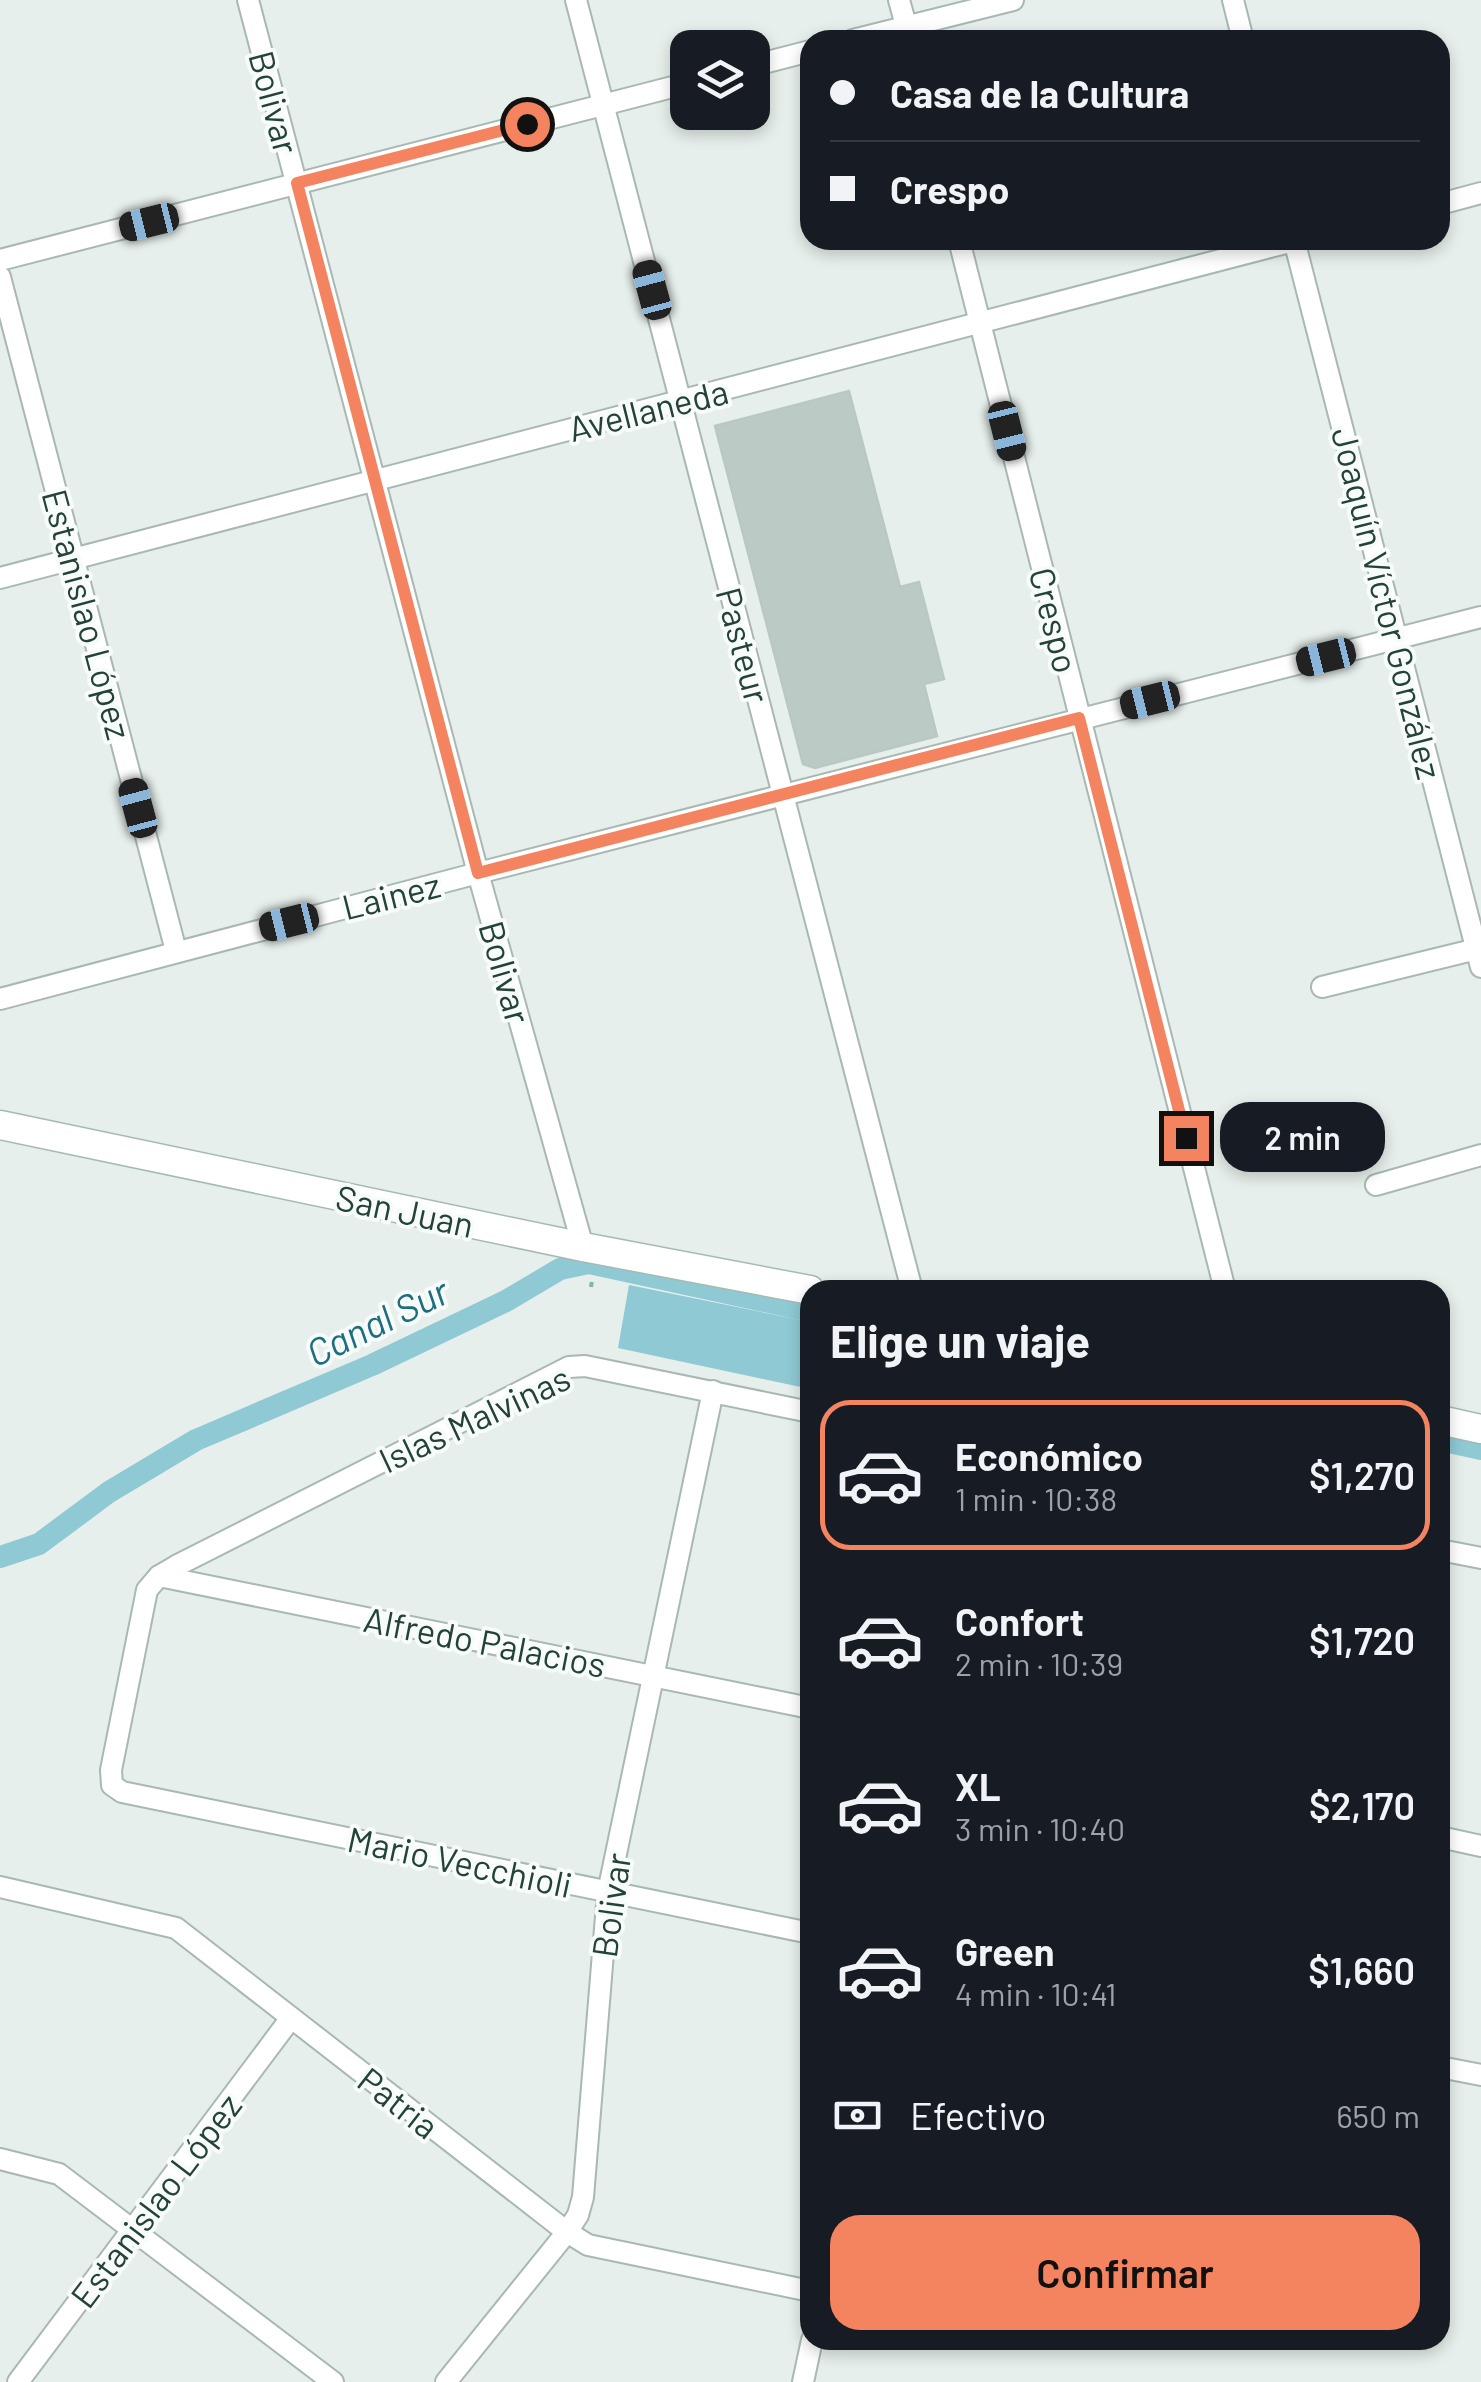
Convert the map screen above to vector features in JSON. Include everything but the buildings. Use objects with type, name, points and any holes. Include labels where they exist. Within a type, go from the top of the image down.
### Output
[{"type":"street","name":"Bolivar","points":[[248,0],[478,873],[583,1247]]},
{"type":"street","name":"Pasteur","points":[[576,0],[909,1280]]},
{"type":"street","points":[[900,0],[907,30]]},
{"type":"street","points":[[918,30],[1013,0]]},
{"type":"street","points":[[1233,0],[1240,30]]},
{"type":"street","points":[[770,61],[800,54]]},
{"type":"street","points":[[0,260],[670,88]]},
{"type":"street","points":[[1450,201],[1481,193]]},
{"type":"street","name":"Crespo","points":[[962,250],[1223,1280]]},
{"type":"street","name":"Avellaneda","points":[[0,578],[1257,250]]},
{"type":"street","name":"Joaquín Víctor González","points":[[1298,250],[1480,954]]},
{"type":"street","name":"Estanislao López","points":[[0,276],[176,951]]},
{"type":"street","name":"Lainez","points":[[0,999],[1481,617]]},
{"type":"street","points":[[1322,988],[1480,954]]},
{"type":"street","name":"San Juan","points":[[0,1125],[583,1247],[800,1288]]},
{"type":"street","points":[[1376,1185],[1481,1155]]},
{"type":"street","name":"Islas Malvinas","points":[[159,1576],[569,1367],[585,1366],[800,1410]]},
{"type":"street","name":"Bolivar","points":[[446,2382],[567,2232],[583,2197],[608,1892],[713,1392]]},
{"type":"street","points":[[1450,1422],[1481,1429]]},
{"type":"street","points":[[1450,1552],[1481,1558]]},
{"type":"street","name":"Alfredo Palacios","points":[[159,1576],[800,1706]]},
{"type":"street","name":"Mario Vecchioli","points":[[159,1576],[147,1590],[111,1770],[112,1785],[122,1792],[800,1931]]},
{"type":"street","points":[[1450,1839],[1481,1846]]},
{"type":"street","name":"Patria","points":[[0,1887],[176,1928],[567,2232],[603,2251],[800,2289]]},
{"type":"street","name":"Estanislao López","points":[[18,2382],[291,2018]]},
{"type":"street","points":[[1450,2068],[1481,2075]]},
{"type":"street","points":[[0,2159],[59,2174],[333,2382]]},
{"type":"street","points":[[803,2382],[810,2350]]},
{"type":"water","points":[[629,1285],[800,1320],[800,1387],[618,1348]]},
{"type":"waterway","name":"Canal Sur","points":[[0,1557],[39,1544],[109,1492],[196,1440],[372,1365],[506,1301],[560,1269],[589,1263],[800,1309]]},
{"type":"waterway","name":"Canal Sur","points":[[1450,1442],[1481,1449]]},
{"type":"route","points":[[527,124],[297,183],[478,873],[1079,718],[1186,1138]]}]
